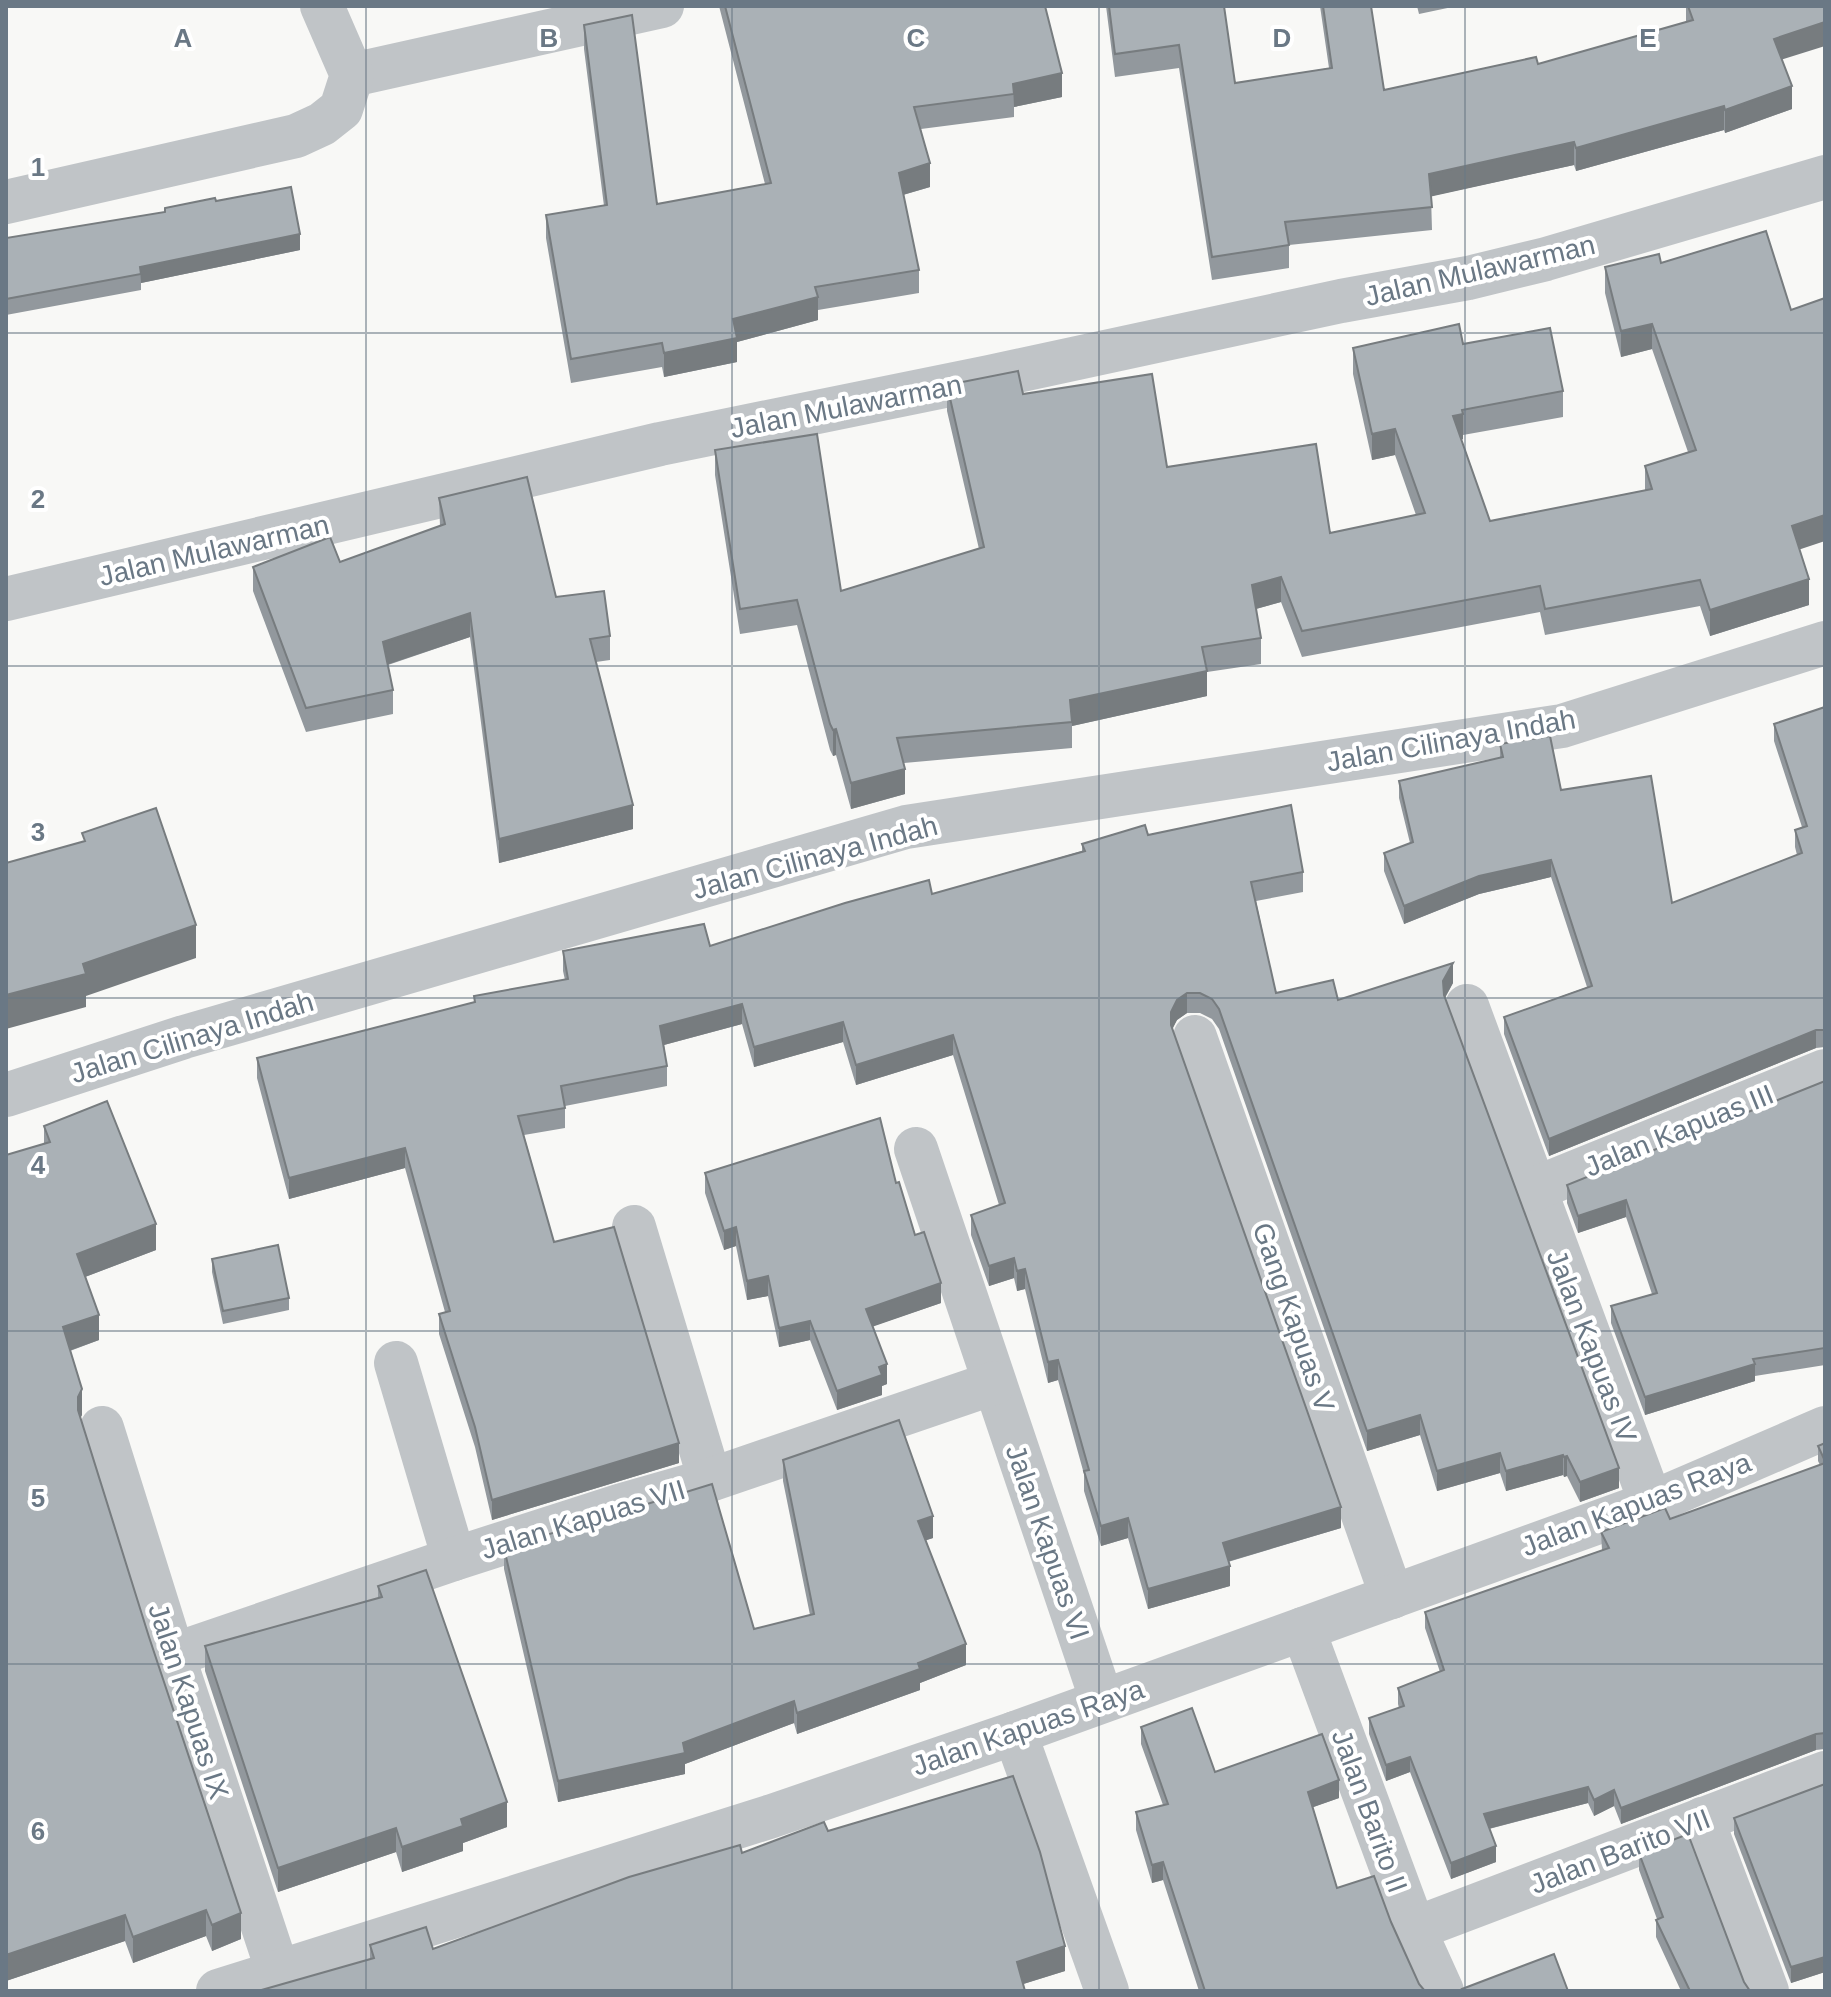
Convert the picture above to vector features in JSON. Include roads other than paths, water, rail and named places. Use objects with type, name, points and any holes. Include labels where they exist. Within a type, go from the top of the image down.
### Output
[{"type":"street","points":[[6,202],[296,136],[322,124],[341,109],[352,75],[322,6]]},
{"type":"street","points":[[352,75],[662,6]]},
{"type":"street","name":"Jalan Mulawarman","points":[[6,599],[660,444],[1341,301],[1468,278],[1546,259],[1825,177]]},
{"type":"street","name":"Jalan Cilinaya Indah","points":[[6,1095],[184,1037],[906,827],[1562,726],[1825,643]]},
{"type":"street","name":"Jalan Kapuas IV","points":[[1467,1006],[1651,1503]]},
{"type":"street","name":"Gang Kapuas V","points":[[1195,1037],[1392,1597]]},
{"type":"street","name":"Jalan Kapuas III","points":[[1534,1189],[1825,1071]]},
{"type":"street","name":"Jalan Kapuas VI","points":[[916,1149],[1102,1701]]},
{"type":"street","points":[[634,1227],[710,1480]]},
{"type":"street","points":[[396,1363],[454,1559]]},
{"type":"street","name":"Jalan Kapuas VII","points":[[173,1655],[454,1559],[710,1480],[994,1383]]},
{"type":"street","name":"Jalan Kapuas IX","points":[[102,1428],[278,1972]]},
{"type":"street","name":"Jalan Kapuas Raya","points":[[218,1991],[772,1816],[1015,1733],[1651,1503],[1825,1428]]},
{"type":"street","name":"Jalan Barito II","points":[[1303,1629],[1414,1929],[1442,1991]]},
{"type":"street","points":[[1015,1733],[1107,1991]]},
{"type":"street","name":"Jalan Barito VII","points":[[1414,1929],[1825,1773]]},
{"type":"street","points":[[1702,1819],[1767,1991]]}]
